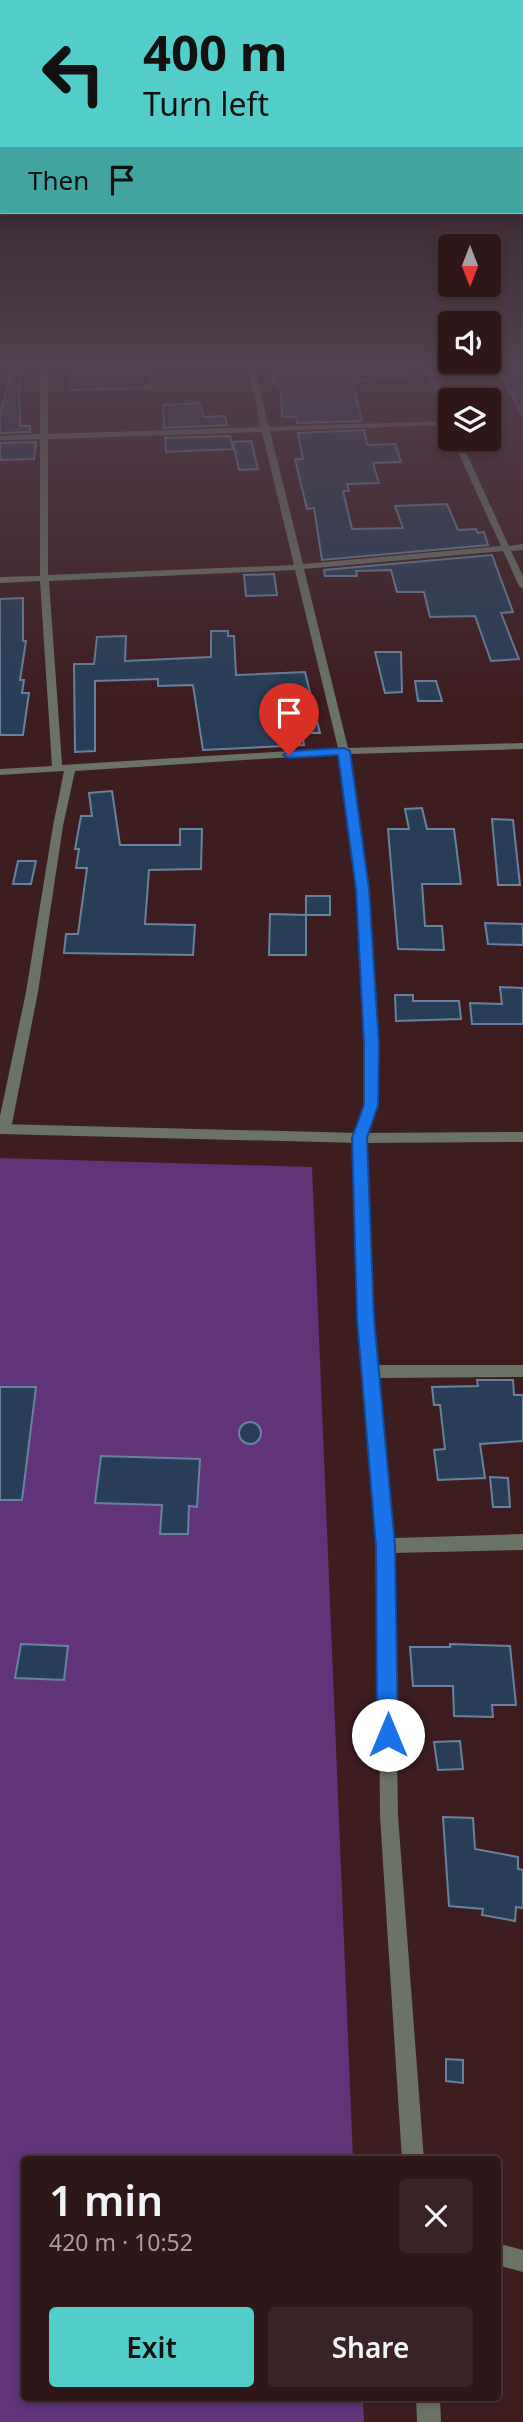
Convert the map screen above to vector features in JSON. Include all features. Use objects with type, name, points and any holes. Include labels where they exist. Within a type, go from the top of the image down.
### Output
[{"type":"street","points":[[44,474],[44,578],[64,769],[32,992],[2,1129],[359,1138],[523,1137]]},
{"type":"street","points":[[278,474],[344,751],[363,889],[372,1045],[371,1105],[359,1138],[366,1318],[386,1546],[389,1816],[414,2156]]},
{"type":"street","points":[[472,474],[523,586]]},
{"type":"street","points":[[0,580],[301,566],[523,547]]},
{"type":"street","points":[[0,772],[344,751],[523,746]]},
{"type":"street","points":[[371,1372],[523,1371]]},
{"type":"street","points":[[386,1546],[523,1542]]},
{"type":"street","points":[[501,2255],[523,2260]]},
{"type":"street","points":[[428,2401],[429,2422]]},
{"type":"shaded area","points":[[0,1158],[312,1167],[353,2156],[21,2156],[21,2401],[363,2401],[364,2422],[0,2422]]},
{"type":"building","points":[[299,474],[376,474],[379,483],[347,484],[349,491],[343,491],[352,529],[403,528],[395,506],[447,504],[458,530],[476,529],[478,533],[484,532],[488,545],[322,560],[314,508],[307,509]]},
{"type":"building","points":[[492,555],[513,612],[501,613],[519,659],[491,661],[475,616],[430,617],[424,592],[397,592],[391,570],[356,571],[357,576],[325,576],[324,570]]},
{"type":"building","points":[[274,574],[277,595],[246,596],[244,575]]},
{"type":"building","points":[[23,598],[23,641],[26,641],[20,680],[24,680],[22,693],[29,693],[23,735],[0,735],[0,599]]},
{"type":"building","points":[[211,631],[228,631],[228,636],[234,636],[236,675],[305,672],[320,733],[302,733],[304,745],[203,750],[193,685],[158,686],[158,679],[95,681],[95,751],[75,752],[74,664],[94,664],[97,637],[126,636],[125,661],[211,657]]},
{"type":"building","points":[[375,652],[401,652],[402,692],[385,693]]},
{"type":"building","points":[[415,681],[436,681],[442,701],[418,701]]},
{"type":"building","points":[[112,791],[120,845],[180,845],[180,829],[202,829],[201,869],[149,870],[145,924],[195,925],[193,955],[64,953],[66,934],[78,934],[87,868],[76,868],[79,849],[75,849],[81,816],[92,816],[89,793]]},
{"type":"building","points":[[422,808],[427,829],[454,829],[461,884],[422,884],[425,926],[442,926],[444,950],[398,949],[388,829],[409,829],[405,809]]},
{"type":"building","points":[[492,819],[513,820],[520,885],[498,885]]},
{"type":"building","points":[[18,861],[36,861],[31,884],[13,884]]},
{"type":"building","points":[[306,896],[330,896],[330,915],[306,915]]},
{"type":"building","points":[[270,914],[306,915],[306,955],[269,955]]},
{"type":"building","points":[[485,923],[523,924],[523,945],[488,944]]},
{"type":"building","points":[[500,987],[523,988],[523,1024],[472,1024],[470,1003],[502,1004]]},
{"type":"building","points":[[395,995],[413,995],[413,1001],[459,1001],[461,1019],[396,1021]]},
{"type":"building","points":[[477,1380],[513,1380],[514,1395],[523,1395],[523,1441],[480,1444],[485,1478],[438,1480],[434,1450],[445,1449],[440,1405],[434,1405],[432,1387],[478,1386]]},
{"type":"building","points":[[0,1387],[36,1387],[22,1500],[0,1500]]},
{"type":"building","points":[[250,1422],[258,1425],[261,1433],[258,1441],[250,1444],[242,1441],[239,1433],[242,1425]]},
{"type":"building","points":[[101,1456],[200,1459],[197,1507],[189,1506],[188,1534],[160,1534],[162,1505],[95,1503]]},
{"type":"building","points":[[490,1477],[508,1478],[510,1507],[493,1507]]},
{"type":"building","points":[[21,1644],[68,1646],[64,1680],[15,1678]]},
{"type":"building","points":[[450,1644],[510,1646],[516,1705],[492,1705],[493,1717],[454,1716],[453,1686],[413,1686],[410,1647],[450,1647]]},
{"type":"building","points":[[460,1741],[463,1769],[438,1770],[434,1742]]},
{"type":"building","points":[[443,1817],[473,1818],[475,1849],[518,1857],[518,1869],[523,1870],[523,1908],[516,1907],[515,1921],[482,1915],[483,1909],[449,1906]]},
{"type":"building","points":[[446,2059],[463,2060],[463,2083],[446,2081]]},
{"type":"route","points":[[289,755],[344,751],[363,889],[372,1045],[371,1105],[359,1138],[366,1318],[386,1546],[388,1735]]}]
